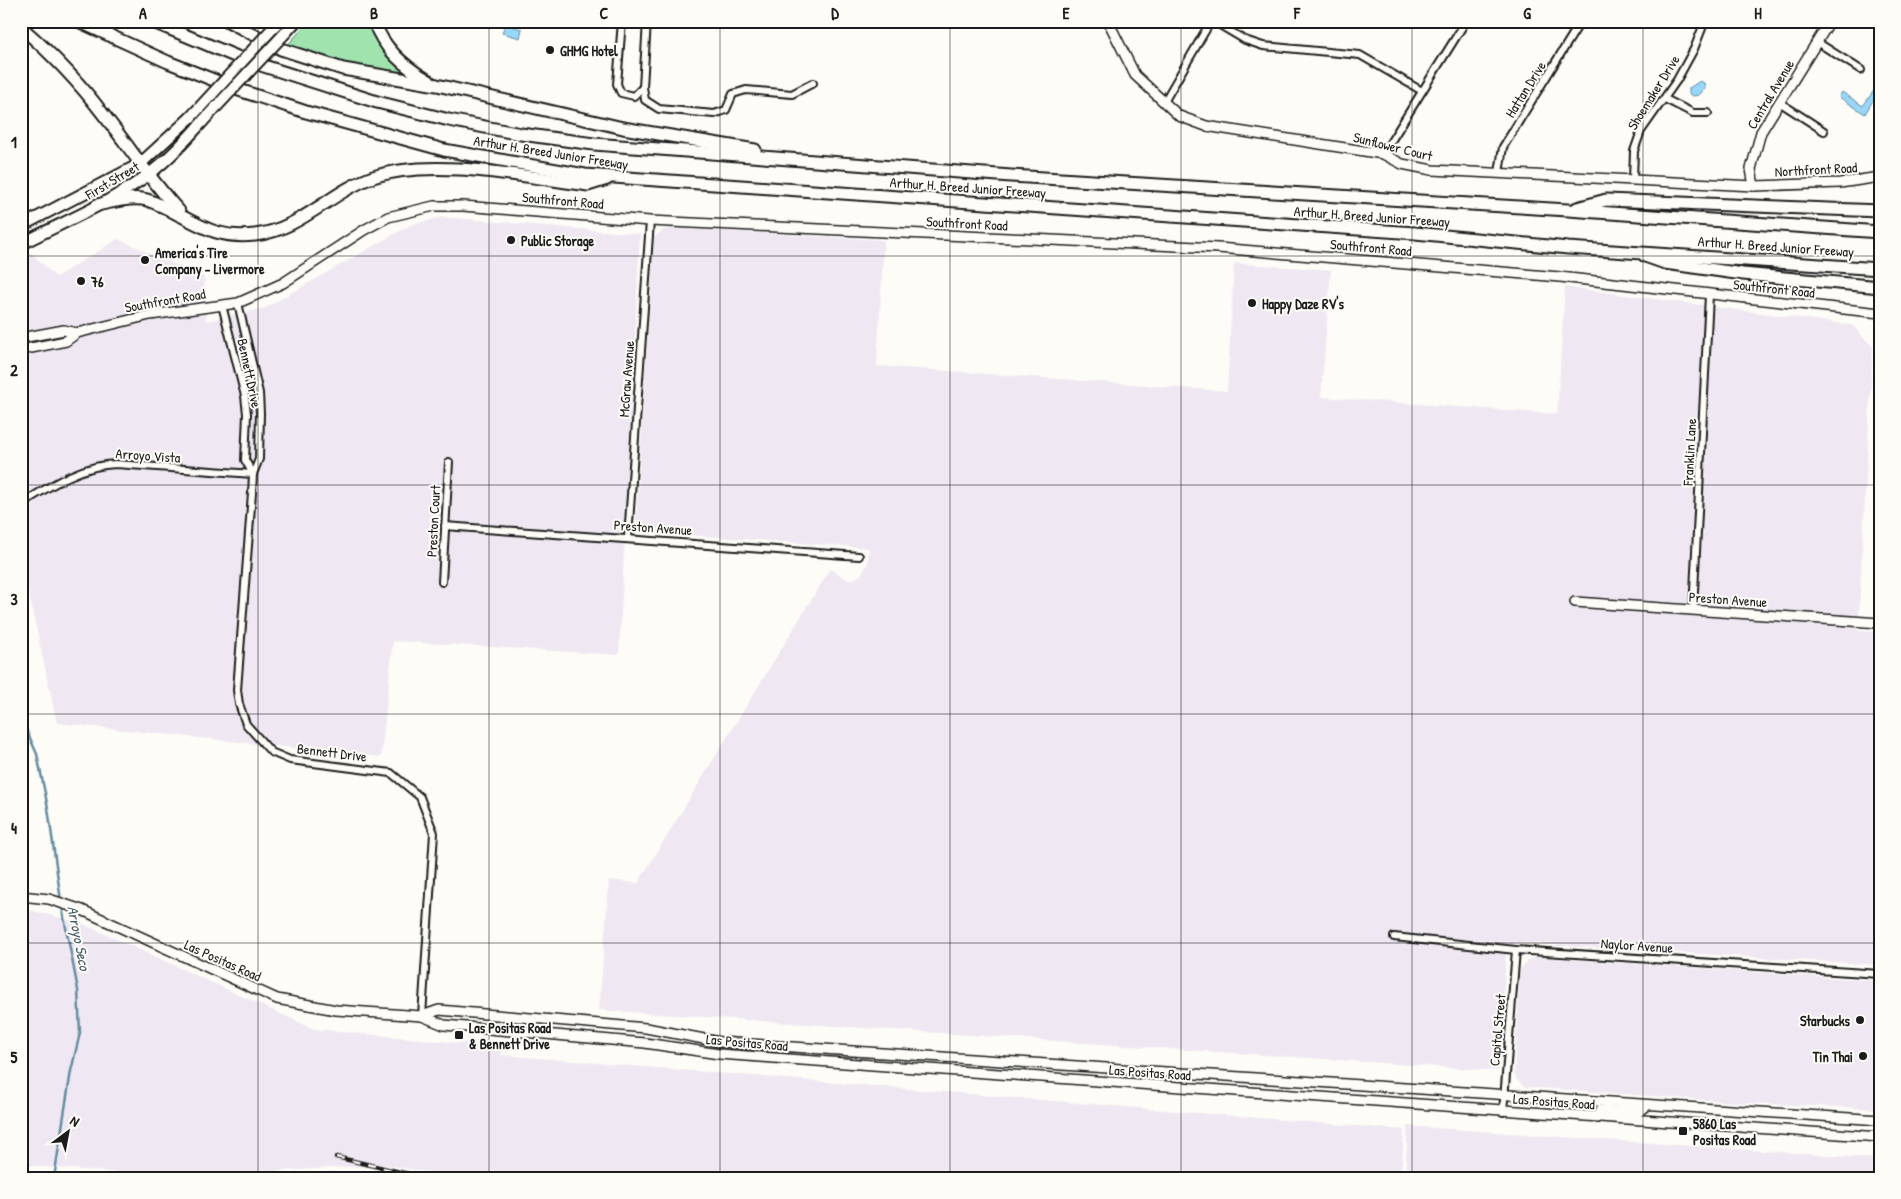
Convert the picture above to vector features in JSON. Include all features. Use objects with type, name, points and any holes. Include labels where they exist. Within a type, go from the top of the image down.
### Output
[{"type":"highway","name":"Arthur H. Breed Junior Freeway","points":[[78,21],[168,62],[230,86],[370,131],[480,156],[611,178],[1405,232],[1568,248],[1880,269]]},
{"type":"highway","name":"Arthur H. Breed Junior Freeway","points":[[151,21],[242,59],[311,82],[449,120],[521,134],[594,144],[675,152],[814,160],[1011,176],[1568,210],[1880,232]]},
{"type":"highway","points":[[228,21],[260,40],[310,60],[343,70],[438,86],[623,128],[814,160]]},
{"type":"highway","points":[[374,21],[387,47],[400,61],[438,86]]},
{"type":"highway","points":[[21,27],[53,54],[83,88],[140,164],[184,217]]},
{"type":"highway","points":[[97,205],[125,199],[144,199],[216,233],[232,236],[274,232],[372,177],[415,168],[473,171],[588,185],[611,178]]},
{"type":"highway","points":[[1568,210],[1606,200],[1880,211]]},
{"type":"highway","points":[[1856,209],[1880,202]]},
{"type":"highway","points":[[1634,251],[1665,264],[1743,274],[1880,287]]},
{"type":"main road","name":"First Street","points":[[21,244],[97,205],[150,174],[175,152],[296,21]]},
{"type":"main road","name":"Sunflower Court","points":[[1108,21],[1135,75],[1179,116],[1206,126],[1383,154],[1402,164],[1432,170],[1754,186]]},
{"type":"main road","name":"Central Avenue","points":[[1754,186],[1751,169],[1760,132],[1830,21]]},
{"type":"main road","name":"First Street","points":[[21,226],[140,164],[190,118],[276,25]]},
{"type":"main road","name":"Northfront Road","points":[[1754,186],[1840,183],[1880,177]]},
{"type":"main road","name":"Southfront Road","points":[[21,350],[66,341],[78,333],[150,315],[238,303],[283,283],[364,230],[388,217],[412,209],[434,206],[463,206],[650,221],[1218,248],[1560,277],[1880,314]]},
{"type":"main road","name":"Southfront Road","points":[[21,338],[64,330],[78,333]]},
{"type":"main road","name":"Preston Avenue","points":[[1575,602],[1880,623]]},
{"type":"main road","name":"Las Positas Road","points":[[21,896],[35,897],[82,910],[277,999],[336,1010],[422,1016],[444,1026],[645,1043],[719,1054],[1880,1138]]},
{"type":"main road","name":"Las Positas Road","points":[[422,1016],[439,1010],[646,1028],[720,1042],[1880,1120]]},
{"type":"main road","points":[[1597,1118],[1600,1110],[1638,1112],[1648,1105]]},
{"type":"street","points":[[622,21],[617,84],[621,93],[634,96],[643,87]]},
{"type":"street","points":[[647,21],[643,87],[645,100],[659,110],[714,114],[726,110],[733,94],[746,90],[792,94],[814,83]]},
{"type":"street","points":[[1164,102],[1212,21],[1245,40],[1263,46],[1360,55],[1422,91]]},
{"type":"street","points":[[1383,154],[1466,21]]},
{"type":"street","name":"Hattan Drive","points":[[1499,173],[1504,147],[1581,21]]},
{"type":"street","name":"Shoemaker Drive","points":[[1633,179],[1634,151],[1641,131],[1665,99],[1694,49],[1705,21]]},
{"type":"street","points":[[1817,42],[1861,70]]},
{"type":"street","points":[[1665,99],[1693,113],[1708,112]]},
{"type":"street","points":[[1779,102],[1824,130]]},
{"type":"street","name":"McGraw Avenue","points":[[628,538],[650,221]]},
{"type":"street","name":"Franklin Lane","points":[[1693,611],[1709,295]]},
{"type":"street","name":"Bennett Drive","points":[[238,303],[259,393],[260,413],[259,460],[253,474],[237,690],[239,704],[246,724],[271,752],[290,760],[391,772],[420,797],[434,833],[422,1016]]},
{"type":"street","name":"Bennett Drive","points":[[222,304],[245,396],[247,414],[245,460],[253,474]]},
{"type":"street","name":"Preston Court","points":[[442,582],[449,462]]},
{"type":"street","name":"Arroyo Vista","points":[[21,504],[71,476],[98,464],[253,474]]},
{"type":"street","name":"Preston Avenue","points":[[445,526],[859,556]]},
{"type":"street","name":"Naylor Avenue","points":[[1394,937],[1516,950],[1880,974]]},
{"type":"street","name":"Capitol Street","points":[[1503,1112],[1516,950]]},
{"type":"shaded area","points":[[442,217],[640,234],[619,655],[393,641],[381,757],[57,723],[22,563],[21,257],[30,252],[56,277],[118,239],[204,277],[206,321],[265,308],[410,225]]},
{"type":"shaded area","points":[[665,229],[884,240],[877,366],[1227,391],[1234,263],[1331,270],[1321,397],[1557,414],[1565,287],[1852,325],[1873,347],[1858,631],[1880,632],[1880,965],[1516,943],[1508,948],[1506,954],[1498,1071],[599,1010],[609,880],[638,883],[830,569],[847,579],[854,579],[861,575],[868,563],[869,548],[645,532],[639,527],[636,518],[654,237]]},
{"type":"shaded area","points":[[21,908],[81,923],[314,1029],[501,1047],[501,1055],[1404,1130],[1401,1178],[542,1178],[496,1174],[496,1178],[460,1178],[386,1165],[172,1177],[21,1165]]},
{"type":"shaded area","points":[[1540,957],[1880,981],[1880,1109],[1748,1103],[1525,1087],[1517,1080],[1514,1074],[1520,970],[1529,959]]},
{"type":"shaded area","points":[[1408,1126],[1880,1159],[1880,1178],[1405,1178]]},
{"type":"green space","points":[[309,21],[367,21],[369,27],[394,63],[427,81],[352,65],[286,47]]},
{"type":"water","points":[[505,24],[522,29],[520,38],[502,33]]},
{"type":"water","points":[[1700,81],[1704,83],[1705,89],[1699,95],[1693,96],[1689,94],[1689,88]]},
{"type":"water","points":[[1875,89],[1878,92],[1865,114],[1839,97],[1842,92],[1863,106]]},
{"type":"waterway","name":"Arroyo Seco","points":[[21,704],[25,727],[37,754],[48,808],[61,901]]},
{"type":"waterway","name":"Arroyo Seco","points":[[54,1178],[71,1071],[80,1033],[78,990],[62,907]]},
{"type":"railway","points":[[336,1157],[426,1178]]},
{"type":"railway","points":[[286,1178],[333,1175],[393,1178]]},
{"type":"railway","points":[[21,1176],[36,1178]]},
{"type":"place","name":"GHMG Hotel","points":[[550,50]]},
{"type":"place","name":"Public Storage","points":[[511,240]]},
{"type":"place","name":"America's Tire Company - Livermore","points":[[145,260]]},
{"type":"place","name":"76","points":[[81,281]]},
{"type":"place","name":"Happy Daze RV's","points":[[1252,303]]},
{"type":"place","name":"Starbucks","points":[[1860,1020]]},
{"type":"place","name":"Las Positas Road & Bennett Drive","points":[[459,1035]]},
{"type":"place","name":"Tin Thai","points":[[1863,1056]]},
{"type":"place","name":"5860 Las Positas Road","points":[[1683,1131]]}]
